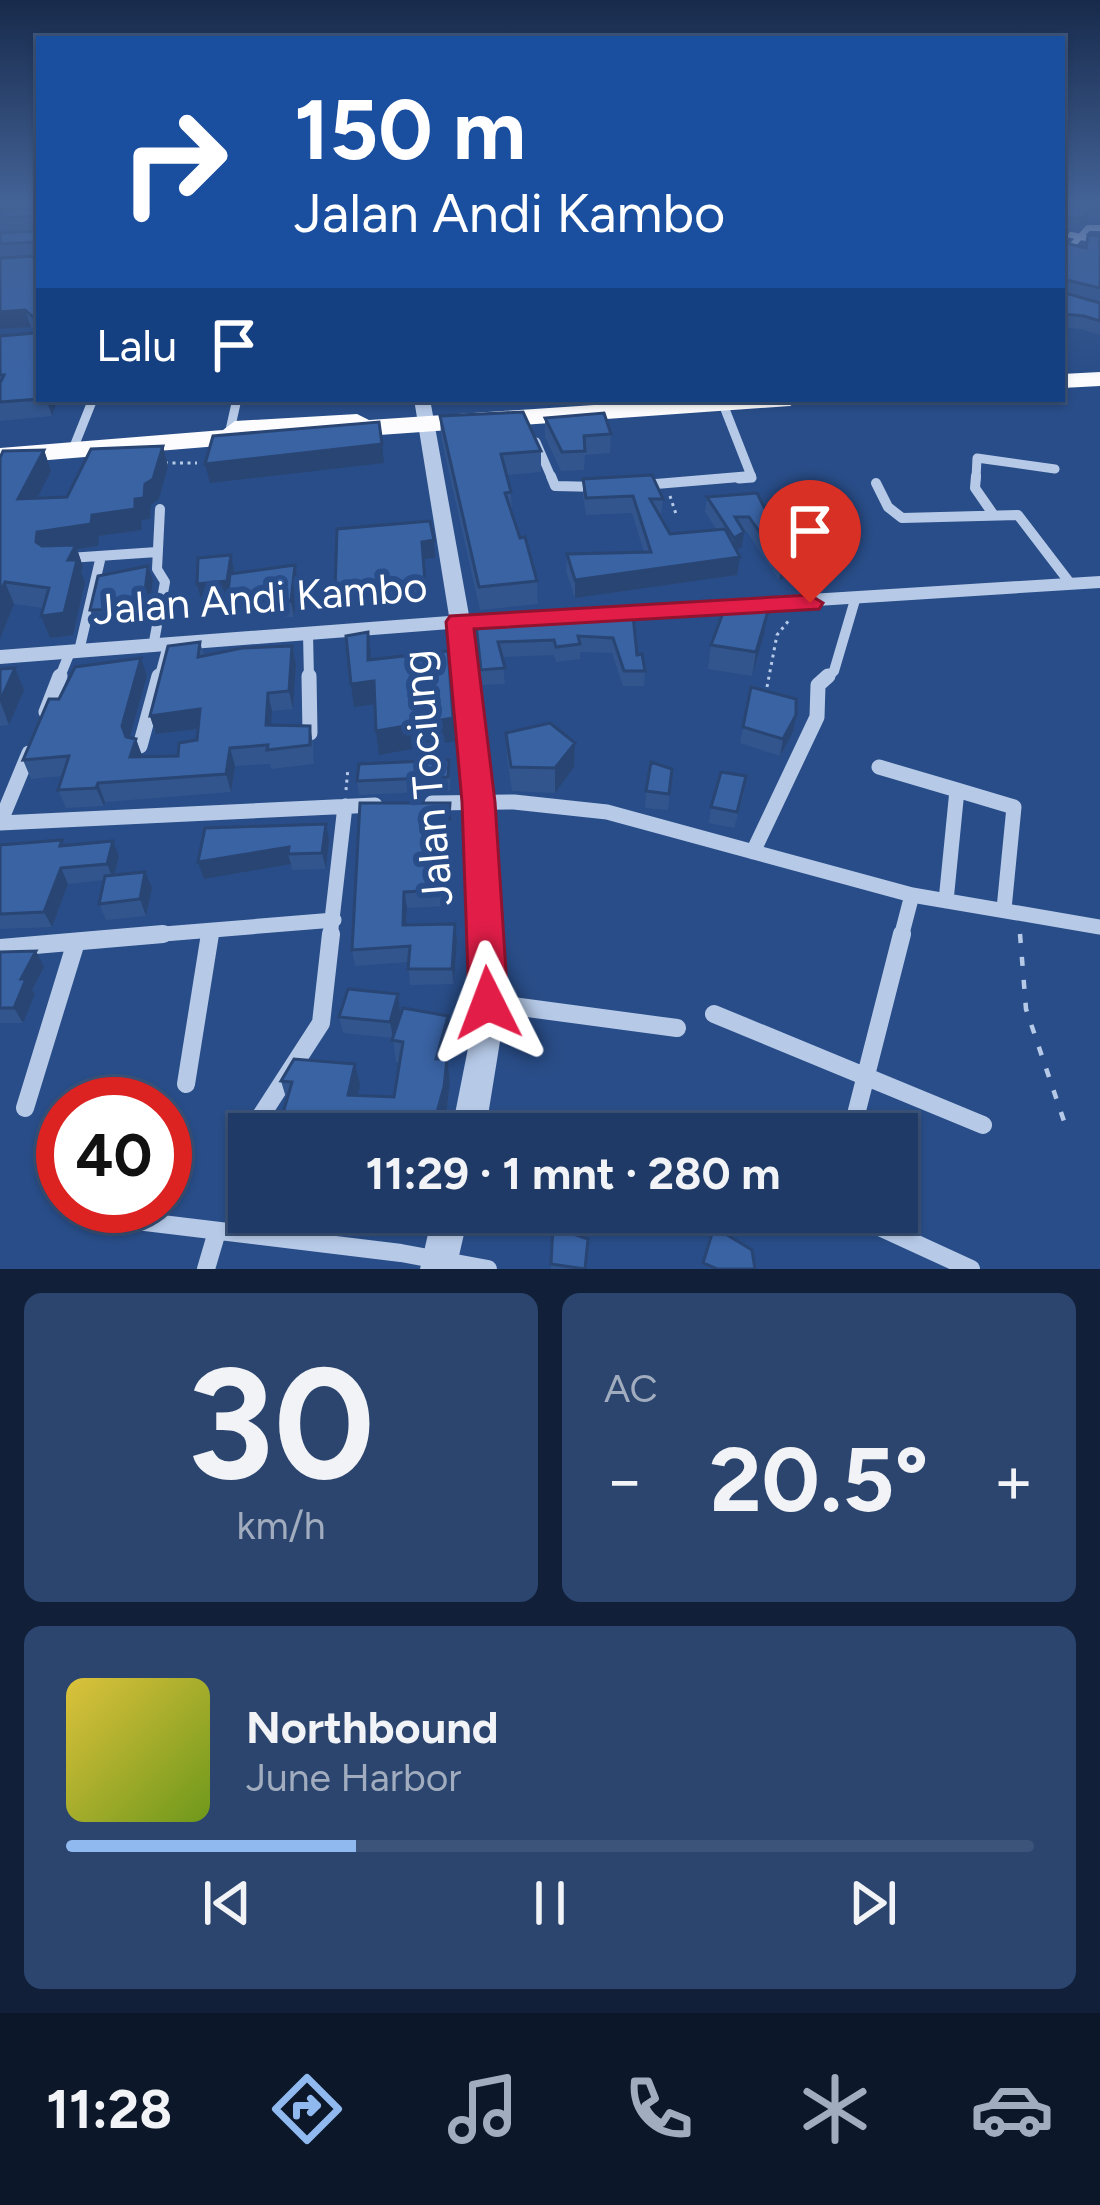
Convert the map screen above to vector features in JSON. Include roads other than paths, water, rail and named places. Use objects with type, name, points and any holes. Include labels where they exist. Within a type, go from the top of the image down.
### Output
[{"type":"highway","points":[[1065,377],[1100,375]]},
{"type":"highway","points":[[74,446],[423,413],[616,402]]},
{"type":"highway","points":[[0,452],[423,413],[527,418],[750,402]]},
{"type":"street","points":[[74,446],[92,402]]},
{"type":"street","points":[[230,430],[236,402]]},
{"type":"street","points":[[625,485],[752,478],[723,404]]},
{"type":"street","name":"Jalan Tociung","points":[[423,413],[460,622],[478,802],[488,1003],[485,1054],[472,1113]]},
{"type":"street","points":[[527,418],[553,484],[561,489],[605,487]]},
{"type":"street","points":[[993,514],[975,488],[977,458],[1055,469]]},
{"type":"street","points":[[876,483],[888,507],[902,518],[1018,515],[1070,583]]},
{"type":"street","points":[[140,746],[160,646],[165,582],[157,569],[160,509]]},
{"type":"street","points":[[52,559],[157,552]]},
{"type":"street","points":[[101,556],[75,652],[0,823],[389,805]]},
{"type":"street","name":"Jalan Andi Kambo","points":[[0,657],[460,622],[1100,582]]},
{"type":"street","points":[[752,852],[817,717],[818,685],[833,671],[855,600]]},
{"type":"street","points":[[308,634],[310,733]]},
{"type":"street","points":[[879,767],[1014,807],[1012,910]]},
{"type":"street","points":[[946,901],[957,790]]},
{"type":"street","points":[[412,804],[478,802],[608,812],[912,895],[1100,927]]},
{"type":"street","points":[[261,1113],[321,1023],[345,806]]},
{"type":"street","points":[[857,1113],[912,895]]},
{"type":"street","points":[[0,948],[334,920]]},
{"type":"street","points":[[187,1077],[212,931]]},
{"type":"street","points":[[25,1108],[76,942]]},
{"type":"street","points":[[488,1003],[677,1028]]},
{"type":"street","points":[[714,1014],[983,1125]]},
{"type":"street","points":[[192,1231],[488,1269]]},
{"type":"street","points":[[439,1263],[446,1233]]},
{"type":"street","points":[[892,1233],[970,1269]]},
{"type":"street","points":[[206,1269],[216,1235]]}]
